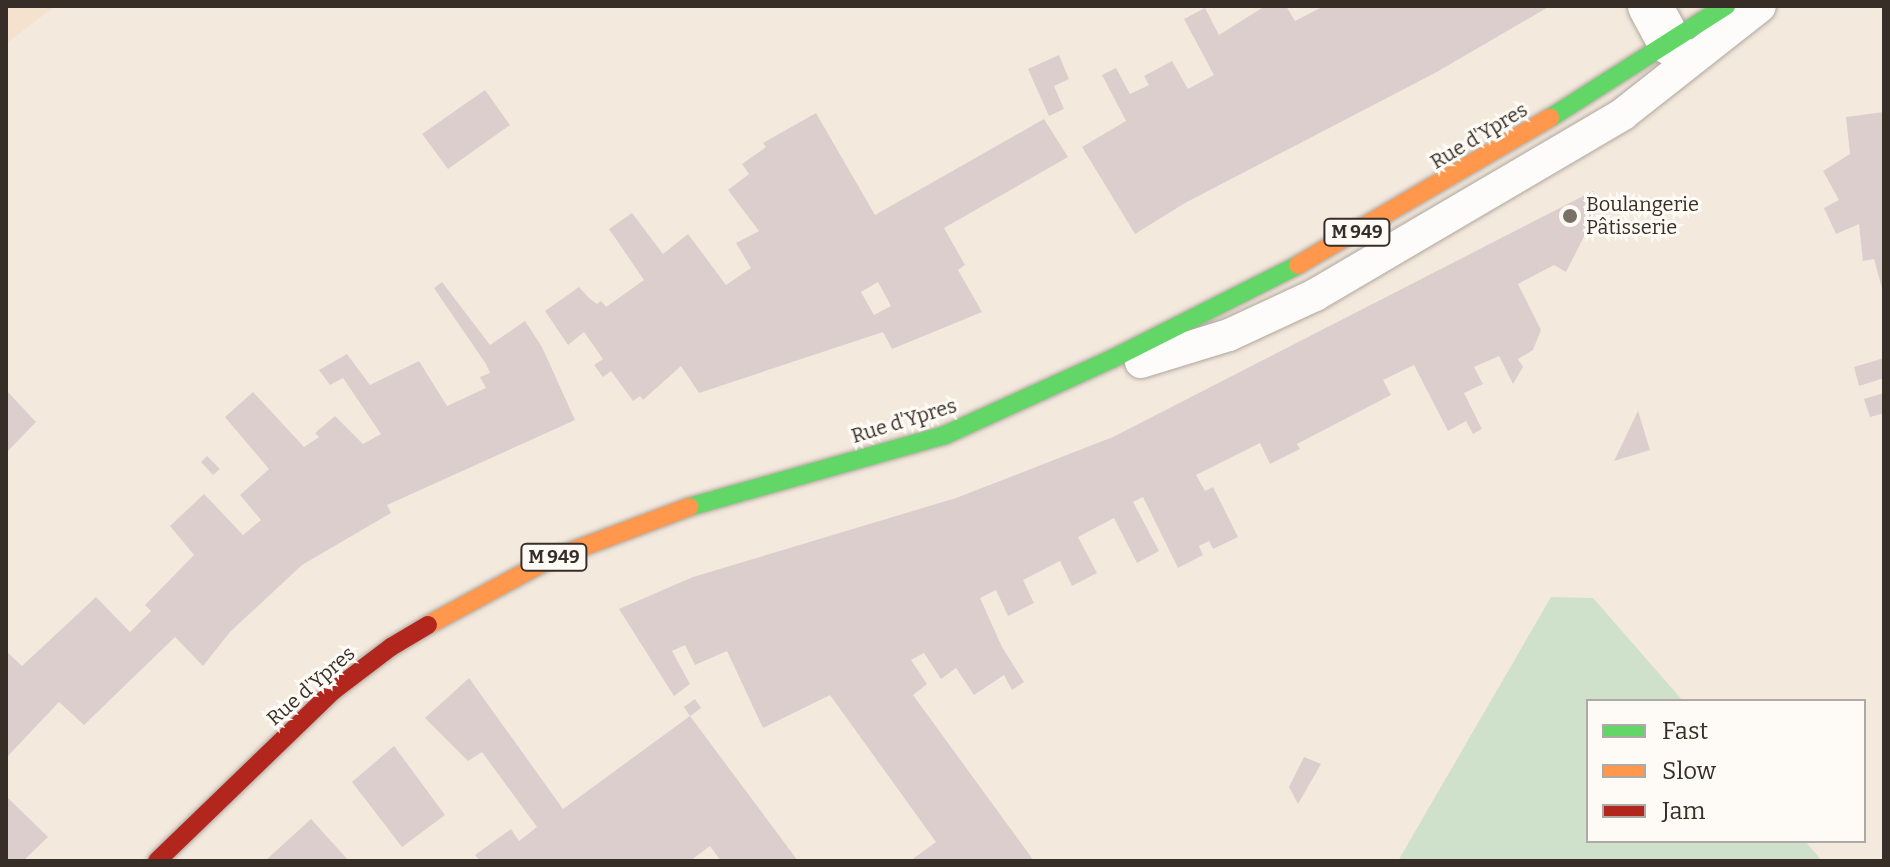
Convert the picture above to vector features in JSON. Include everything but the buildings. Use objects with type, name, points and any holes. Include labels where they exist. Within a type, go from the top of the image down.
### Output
[{"type":"main road","name":"Rue d'Ypres","points":[[157,861],[333,691],[391,647],[489,589],[548,560],[673,512],[775,480],[945,435],[1199,318],[1338,243],[1531,130],[1660,25],[1726,6]]},
{"type":"lane","points":[[1031,397],[1229,335],[1315,295],[1623,114],[1720,41],[1760,6]]},
{"type":"shaded area","points":[[6,6],[55,6],[6,44]]},
{"type":"green space","points":[[1551,597],[1593,598],[1681,699],[1586,699],[1586,843],[1807,843],[1822,861],[1398,861]]},
{"type":"traffic: fast","points":[[1550,118],[1726,6]]},
{"type":"traffic: fast","points":[[689,507],[945,435],[1112,359],[1298,265]]},
{"type":"traffic: slow","points":[[1298,265],[1550,118]]},
{"type":"traffic: slow","points":[[428,625],[548,560],[689,507]]},
{"type":"traffic: jam","points":[[157,861],[333,691],[391,647],[428,625]]},
{"type":"place","name":"Boulangerie Pâtisserie","points":[[1570,216]]}]
